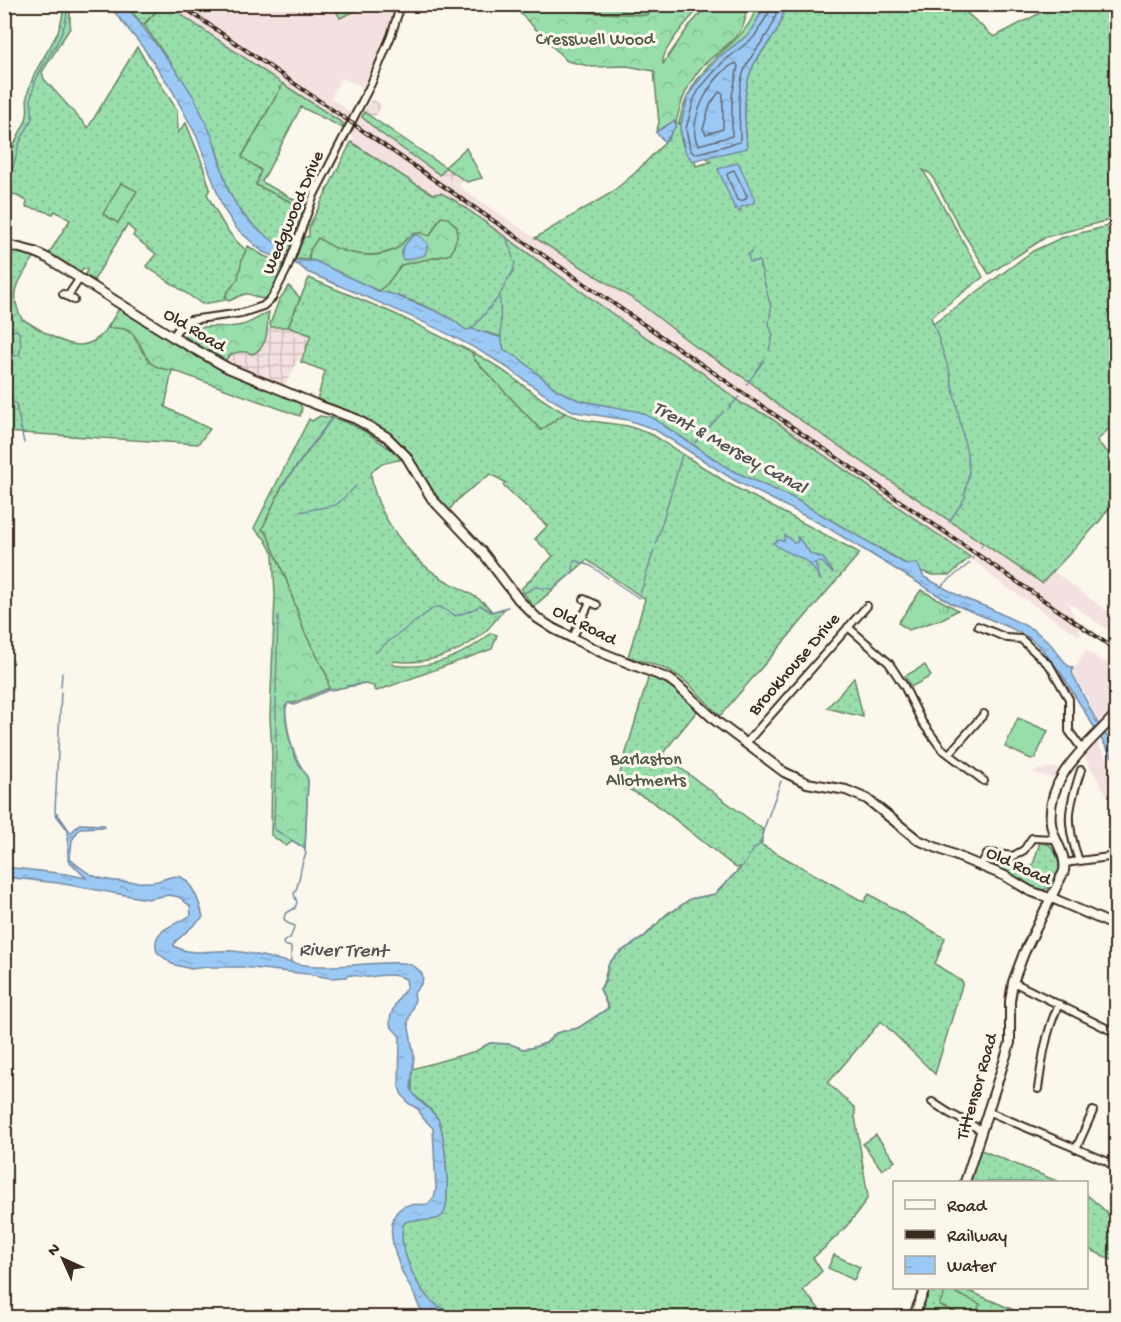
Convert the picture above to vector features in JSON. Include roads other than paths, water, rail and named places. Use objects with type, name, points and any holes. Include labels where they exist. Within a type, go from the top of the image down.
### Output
[{"type":"street","name":"Wedgwood Drive","points":[[173,337],[178,329],[190,320],[242,313],[264,306],[276,291],[287,269],[314,195],[371,84],[391,36],[401,4]]},
{"type":"street","name":"Old Road","points":[[4,244],[41,255],[173,337],[236,372],[356,419],[387,437],[406,456],[432,499],[483,553],[528,610],[548,626],[572,639],[669,679],[716,721],[784,772],[807,783],[830,786],[857,794],[867,799],[918,840],[1116,926]]},
{"type":"street","points":[[68,297],[80,278]]},
{"type":"street","points":[[572,639],[587,601],[597,605]]},
{"type":"street","name":"Brookhouse Drive","points":[[746,743],[867,606]]},
{"type":"street","points":[[978,626],[1007,638],[1021,639],[1046,662],[1069,699],[1069,731],[1082,749]]},
{"type":"street","points":[[848,627],[889,663],[900,678],[928,732],[948,754],[984,781]]},
{"type":"street","points":[[948,754],[984,714]]},
{"type":"street","points":[[1116,714],[1065,770],[1056,792],[1051,817],[1065,863],[1116,856]]},
{"type":"street","points":[[1107,725],[1116,730]]},
{"type":"street","points":[[1079,861],[1069,828],[1071,799],[1081,770]]},
{"type":"street","points":[[980,866],[988,853],[1013,856],[1024,850],[1032,838],[1056,839]]},
{"type":"street","name":"Tittensor Road","points":[[965,1181],[1010,1043],[1010,1001],[1013,982],[1024,953],[1062,876],[1065,863]]},
{"type":"street","points":[[1013,982],[1116,1033]]},
{"type":"street","points":[[1038,1089],[1044,1048],[1052,1018],[1059,1004]]},
{"type":"street","points":[[932,1102],[981,1130]]},
{"type":"street","points":[[987,1111],[1116,1168]]},
{"type":"street","points":[[1076,1149],[1093,1111]]},
{"type":"street","points":[[913,1317],[925,1289]]},
{"type":"water","points":[[109,5],[126,5],[181,77],[194,97],[212,136],[228,190],[241,213],[277,244],[283,254],[299,261],[315,261],[378,291],[436,311],[466,330],[472,329],[501,338],[504,350],[519,358],[557,390],[578,400],[640,412],[654,419],[731,470],[793,498],[907,565],[917,563],[924,577],[963,598],[1032,629],[1048,641],[1068,666],[1073,667],[1072,673],[1098,724],[1116,748],[1116,763],[1061,673],[1031,639],[1011,628],[951,603],[825,526],[734,480],[654,429],[628,420],[576,412],[553,400],[498,362],[465,343],[307,272],[299,265],[263,252],[236,228],[223,208],[197,137],[172,90],[145,50]]},
{"type":"water","points":[[766,5],[784,5],[783,15],[749,76],[745,106],[747,148],[692,161],[685,151],[680,128],[688,97],[717,59],[749,34]]},
{"type":"water","points":[[674,121],[676,126],[665,142],[656,132]]},
{"type":"water","points":[[738,162],[754,198],[754,203],[741,207],[739,212],[737,208],[735,209],[718,169]]},
{"type":"water","points":[[415,235],[419,235],[428,244],[425,255],[402,259],[405,245]]},
{"type":"water","points":[[785,535],[794,543],[798,542],[797,536],[811,554],[823,558],[833,572],[822,562],[815,563],[821,581],[805,560],[773,543],[778,540],[784,541]]},
{"type":"water","points":[[57,813],[71,833],[79,824],[104,825],[104,827],[80,828],[72,840],[70,859],[91,874],[112,881],[130,882],[155,882],[178,876],[189,884],[203,917],[175,942],[174,946],[195,952],[242,952],[296,964],[317,966],[403,963],[421,972],[423,980],[414,993],[415,999],[408,1022],[414,1056],[411,1088],[416,1097],[435,1115],[441,1126],[447,1199],[442,1216],[429,1220],[405,1222],[402,1240],[408,1262],[424,1294],[436,1305],[458,1317],[434,1317],[421,1309],[398,1261],[392,1236],[395,1215],[401,1208],[428,1204],[436,1190],[433,1128],[418,1109],[408,1103],[399,1087],[400,1037],[390,1022],[395,1005],[407,987],[406,979],[388,975],[368,977],[349,975],[330,978],[242,967],[191,969],[172,964],[157,952],[156,944],[161,933],[191,915],[190,906],[179,897],[169,895],[147,899],[58,883],[5,877],[5,867],[86,878],[68,860],[68,830],[55,814]]},
{"type":"waterway","points":[[4,185],[12,169],[21,139],[31,121],[31,98],[36,80],[65,25],[67,4]]},
{"type":"waterway","points":[[506,236],[513,258]]},
{"type":"waterway","points":[[752,251],[748,255],[750,262],[759,261],[771,308],[769,324],[773,336],[769,350]]},
{"type":"waterway","points":[[501,338],[500,300],[498,298],[513,271],[515,262]]},
{"type":"waterway","points":[[472,329],[497,299]]},
{"type":"waterway","points":[[934,325],[949,370],[969,471],[966,496],[949,522]]},
{"type":"waterway","points":[[4,329],[17,330],[20,338],[19,355],[11,356],[12,368],[9,378],[11,401],[16,404],[24,443]]},
{"type":"waterway","points":[[747,384],[764,360]]},
{"type":"waterway","points":[[728,409],[739,397]]},
{"type":"waterway","name":"Trent & Mersey Canal","points":[[695,443],[723,412]]},
{"type":"waterway","points":[[308,451],[332,418]]},
{"type":"waterway","points":[[296,468],[306,454]]},
{"type":"waterway","points":[[656,544],[682,455]]},
{"type":"waterway","points":[[282,486],[294,470]]},
{"type":"waterway","points":[[349,493],[356,486]]},
{"type":"waterway","points":[[299,512],[336,505],[347,495]]},
{"type":"waterway","points":[[981,547],[983,543]]},
{"type":"waterway","points":[[612,580],[639,598],[654,550]]},
{"type":"waterway","points":[[524,593],[535,587],[552,589],[573,572],[574,560],[591,566],[608,578]]},
{"type":"waterway","points":[[940,587],[970,563]]},
{"type":"waterway","points":[[375,653],[435,607],[440,607],[456,616],[480,605],[491,612],[508,607]]},
{"type":"waterway","points":[[276,694],[278,616]]},
{"type":"waterway","points":[[61,687],[62,673]]},
{"type":"waterway","points":[[346,686],[366,683]]},
{"type":"waterway","points":[[305,849],[308,780],[292,747],[286,722],[286,708],[288,703],[294,705],[329,690],[338,689]]},
{"type":"waterway","points":[[56,814],[61,692]]},
{"type":"waterway","points":[[276,698],[276,742]]},
{"type":"waterway","name":"River Trent","points":[[276,745],[274,829],[304,848],[306,854],[294,894],[297,902],[295,908],[285,914],[284,919],[295,926],[290,938],[283,942],[284,945],[291,947],[291,961]]},
{"type":"waterway","points":[[743,866],[754,849],[762,843],[762,834],[781,781]]},
{"type":"waterway","points":[[660,920],[690,899],[715,894],[740,869]]},
{"type":"waterway","points":[[484,1046],[490,1043],[510,1044],[523,1049],[531,1048],[546,1043],[556,1033],[578,1028],[609,1008],[600,989],[606,980],[608,965],[620,952],[644,937],[655,925]]},
{"type":"railway","points":[[179,4],[1116,650]]},
{"type":"park label","name":"Cresswell Wood","points":[[595,40]]},
{"type":"park label","name":"Barlaston Allotments","points":[[646,770]]}]
